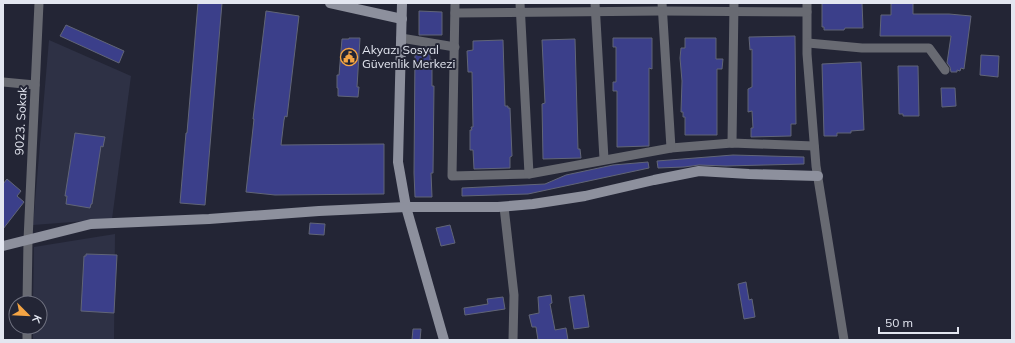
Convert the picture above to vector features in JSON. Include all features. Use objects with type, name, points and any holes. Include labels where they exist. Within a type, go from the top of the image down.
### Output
[{"type":"main road","points":[[330,3],[402,19]]},
{"type":"main road","points":[[402,3],[398,162],[406,207],[444,340]]},
{"type":"main road","points":[[3,246],[91,224],[406,207],[504,207],[533,204],[585,196],[699,171],[818,176]]},
{"type":"street","name":"9023. Sokak","points":[[27,295],[28,240],[39,3]]},
{"type":"street","points":[[455,3],[452,176],[529,174],[604,159],[671,148],[732,143],[814,146]]},
{"type":"street","points":[[520,3],[529,174]]},
{"type":"street","points":[[662,7],[671,148]]},
{"type":"street","points":[[732,143],[734,7]]},
{"type":"street","points":[[455,13],[520,13],[595,8],[807,7],[814,146],[844,340]]},
{"type":"street","points":[[595,8],[604,159]]},
{"type":"street","points":[[401,38],[455,48]]},
{"type":"street","points":[[808,43],[862,48],[929,48],[945,70]]},
{"type":"street","points":[[3,82],[35,85]]},
{"type":"street","points":[[504,207],[514,295],[513,340]]},
{"type":"shaded area","points":[[49,40],[131,76],[112,219],[33,225]]},
{"type":"shaded area","points":[[115,234],[114,340],[33,340],[33,335],[48,335],[48,295],[33,295],[34,247]]},
{"type":"building","points":[[198,3],[222,3],[205,205],[180,203]]},
{"type":"building","points":[[822,3],[862,3],[863,28],[824,30],[824,27],[822,27]]},
{"type":"building","points":[[891,3],[913,3],[913,14],[949,14],[971,16],[964,69],[961,68],[960,71],[957,70],[957,72],[951,72],[947,63],[951,36],[880,36],[881,15],[891,15]]},
{"type":"building","points":[[266,11],[299,16],[287,117],[285,116],[284,120],[281,145],[384,144],[384,194],[275,195],[246,192]]},
{"type":"building","points":[[419,11],[442,12],[442,35],[419,35]]},
{"type":"building","points":[[66,25],[124,51],[119,63],[60,36]]},
{"type":"building","points":[[795,36],[796,124],[791,124],[791,136],[751,137],[751,128],[753,128],[752,111],[748,112],[748,89],[752,87],[752,49],[750,50],[749,37]]},
{"type":"building","name":"Akyazı Sosyal Güvenlik Merkezi","points":[[360,38],[357,87],[359,87],[358,97],[338,96],[337,75],[339,75],[342,39]]},
{"type":"building","points":[[613,38],[652,38],[652,69],[649,68],[649,146],[617,147],[617,91],[613,91],[613,82],[616,82],[616,47],[613,47]]},
{"type":"building","points":[[685,38],[716,38],[716,59],[723,59],[722,69],[717,69],[717,135],[685,135],[685,117],[683,117],[683,112],[681,112],[682,81],[680,58],[681,48],[685,48]]},
{"type":"building","points":[[575,39],[578,149],[580,149],[581,158],[543,159],[542,104],[545,103],[542,40]]},
{"type":"building","points":[[503,40],[505,106],[510,108],[512,156],[510,157],[510,168],[474,169],[473,150],[470,150],[470,130],[472,130],[471,127],[473,127],[472,72],[468,72],[467,51],[473,50],[473,41]]},
{"type":"building","points":[[415,53],[430,53],[430,60],[432,60],[432,86],[434,86],[433,173],[431,173],[432,197],[415,197]]},
{"type":"building","points":[[981,55],[999,56],[998,77],[980,75]]},
{"type":"building","points":[[861,62],[864,130],[851,131],[851,133],[837,133],[837,136],[824,136],[822,64]]},
{"type":"building","points":[[898,66],[918,66],[919,116],[903,116],[903,114],[899,114]]},
{"type":"building","points":[[941,88],[955,88],[956,106],[942,107]]},
{"type":"building","points":[[75,133],[105,137],[103,147],[101,146],[92,204],[90,208],[66,204],[67,196],[65,196]]},
{"type":"building","points":[[733,155],[804,157],[804,164],[726,166],[699,165],[658,168],[657,161]]},
{"type":"building","points":[[648,162],[649,168],[528,194],[462,196],[462,188],[545,184],[566,175],[613,165]]},
{"type":"building","points":[[7,179],[21,191],[17,196],[24,202],[3,229],[3,184]]},
{"type":"building","points":[[310,223],[325,224],[324,235],[309,234]]},
{"type":"building","points":[[450,225],[455,243],[441,246],[436,228]]},
{"type":"building","points":[[86,254],[117,255],[114,313],[81,311],[84,256],[86,256]]},
{"type":"building","points":[[746,282],[749,300],[752,299],[755,317],[744,319],[738,284]]},
{"type":"building","points":[[551,295],[552,303],[550,304],[555,330],[566,328],[568,340],[538,340],[536,327],[532,327],[529,315],[539,313],[538,297]]},
{"type":"building","points":[[584,295],[589,327],[574,329],[569,297]]},
{"type":"building","points":[[503,297],[505,309],[465,315],[464,308],[488,304],[487,299]]},
{"type":"building","points":[[413,329],[421,329],[420,340],[412,340]]},
{"type":"place","name":"Akyazı Sosyal Güvenlik Merkezi","points":[[349,57]]}]
